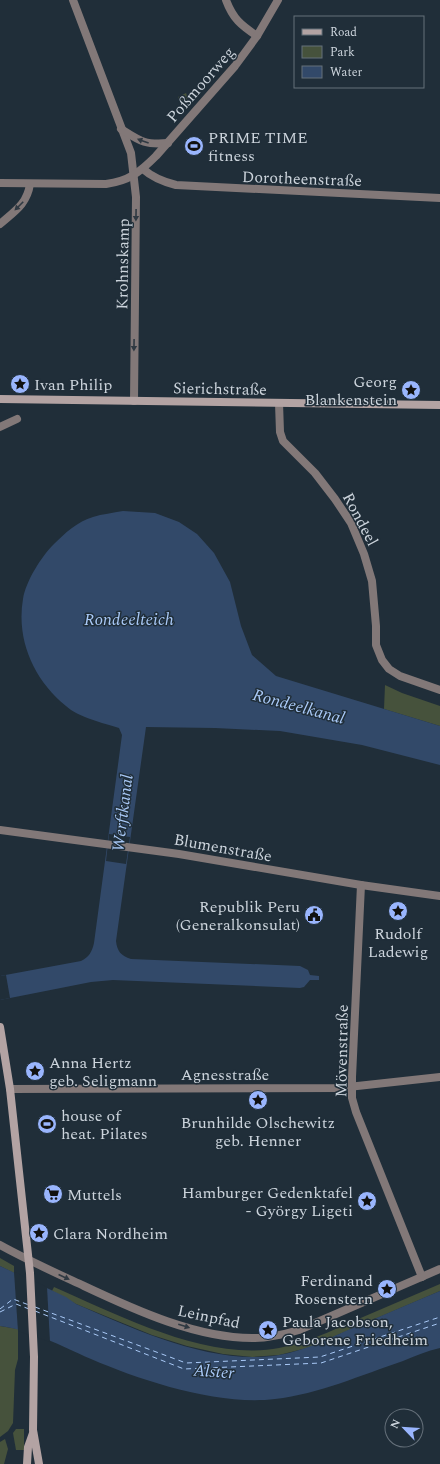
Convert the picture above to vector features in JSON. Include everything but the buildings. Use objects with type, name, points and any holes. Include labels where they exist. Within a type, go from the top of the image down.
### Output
[{"type":"main road","name":"Sierichstraße","points":[[0,399],[440,405]]},
{"type":"main road","points":[[0,1027],[10,1089],[31,1280],[33,1430],[39,1464]]},
{"type":"main road","points":[[27,1464],[28,1448],[33,1430]]},
{"type":"street","name":"Krohnskamp","points":[[73,0],[130,153],[136,197],[134,401]]},
{"type":"street","points":[[226,0],[237,21],[257,36]]},
{"type":"street","name":"Poßmoorweg","points":[[133,176],[143,169],[168,143],[235,66],[257,36],[278,0]]},
{"type":"street","points":[[121,129],[142,142],[152,144],[168,143]]},
{"type":"street","name":"Dorotheenstraße","points":[[143,169],[163,182],[176,185],[440,198]]},
{"type":"street","points":[[0,183],[106,184],[117,182],[133,176]]},
{"type":"street","points":[[0,224],[22,204],[28,194],[30,184]]},
{"type":"street","name":"Rondeel","points":[[279,403],[279,430],[283,441],[315,473],[335,499],[351,524],[364,554],[372,581],[376,645],[379,656],[392,672],[440,690]]},
{"type":"street","points":[[0,427],[17,419]]},
{"type":"street","name":"Blumenstraße","points":[[0,830],[179,854],[361,885],[440,896]]},
{"type":"street","name":"Mövenstraße","points":[[361,885],[352,1098],[356,1112],[422,1277]]},
{"type":"street","name":"Agnesstraße","points":[[10,1089],[352,1087],[440,1077]]},
{"type":"street","name":"Leinpfad","points":[[0,1245],[28,1260],[150,1315],[192,1328],[236,1337],[255,1338],[278,1336],[299,1330],[440,1269]]},
{"type":"green space","points":[[186,93],[188,98],[181,106],[178,97]]},
{"type":"green space","points":[[385,685],[402,693],[440,706],[440,726],[384,709]]},
{"type":"green space","points":[[0,1258],[14,1266],[14,1273],[0,1266]]},
{"type":"green space","points":[[440,1284],[440,1291],[307,1348],[279,1355],[252,1357],[223,1354],[187,1346],[152,1335],[76,1304],[52,1291],[54,1287],[135,1322],[193,1342],[223,1348],[252,1351],[279,1348],[309,1340]]},
{"type":"green space","points":[[0,1326],[18,1329],[18,1359],[15,1370],[13,1423],[8,1431],[0,1437]]},
{"type":"green space","points":[[16,1429],[24,1429],[24,1450],[16,1450],[13,1433]]},
{"type":"green space","points":[[5,1439],[8,1449],[4,1464],[0,1464],[0,1442]]},
{"type":"water","name":"Rondeelteich","points":[[123,511],[155,513],[179,522],[197,534],[214,553],[230,582],[241,626],[252,655],[276,676],[440,726],[440,765],[362,745],[280,731],[146,727],[116,941],[117,948],[122,955],[131,959],[300,966],[308,970],[310,975],[319,976],[319,980],[310,980],[304,987],[113,980],[91,982],[0,1000],[0,976],[81,961],[90,954],[94,943],[122,735],[119,728],[91,719],[71,710],[55,696],[36,672],[25,644],[22,629],[23,599],[27,585],[39,562],[54,544],[67,532],[87,519]]},
{"type":"water","name":"Alster","points":[[0,1266],[66,1297],[76,1304],[149,1334],[202,1351],[254,1357],[279,1355],[306,1348],[440,1291],[440,1348],[340,1383],[291,1397],[253,1400],[230,1399],[206,1395],[181,1390],[133,1376],[36,1335],[13,1328],[0,1326]]},
{"type":"pier","points":[[109,834],[130,837],[126,864],[106,861]]},
{"type":"pier","points":[[6,975],[10,998],[0,1000],[0,976]]},
{"type":"pier","points":[[14,1272],[47,1287],[50,1342],[18,1331]]},
{"type":"ferry route","points":[[0,1309],[13,1299],[29,1305]]},
{"type":"ferry route","points":[[0,1312],[16,1304],[29,1309]]},
{"type":"ferry route","points":[[35,1307],[186,1363],[320,1357],[440,1317]]},
{"type":"ferry route","points":[[35,1311],[184,1369],[321,1363],[440,1323]]},
{"type":"place","name":"PRIME TIME fitness","points":[[194,146]]},
{"type":"place","name":"Ivan Philip","points":[[20,384]]},
{"type":"place","name":"Georg Blankenstein","points":[[411,390]]},
{"type":"place","name":"Rudolf Ladewig","points":[[398,911]]},
{"type":"place","name":"Republik Peru (Generalkonsulat)","points":[[314,915]]},
{"type":"place","name":"Anna Hertz geb. Seligmann","points":[[35,1071]]},
{"type":"place","name":"Brunhilde Olschewitz geb. Henner","points":[[258,1100]]},
{"type":"place","name":"house of heat. Pilates","points":[[47,1124]]},
{"type":"place","name":"Muttels","points":[[53,1194]]},
{"type":"place","name":"Hamburger Gedenktafel - György Ligeti","points":[[367,1201]]},
{"type":"place","name":"Clara Nordheim","points":[[39,1233]]},
{"type":"place","name":"Ferdinand Rosenstern","points":[[387,1289]]},
{"type":"place","name":"Paula Jacobson, Geborene Friedheim","points":[[268,1330]]},
{"type":"water label","name":"Rondeelkanal","points":[[299,706]]},
{"type":"water label","name":"Werftkanal","points":[[122,813]]}]
